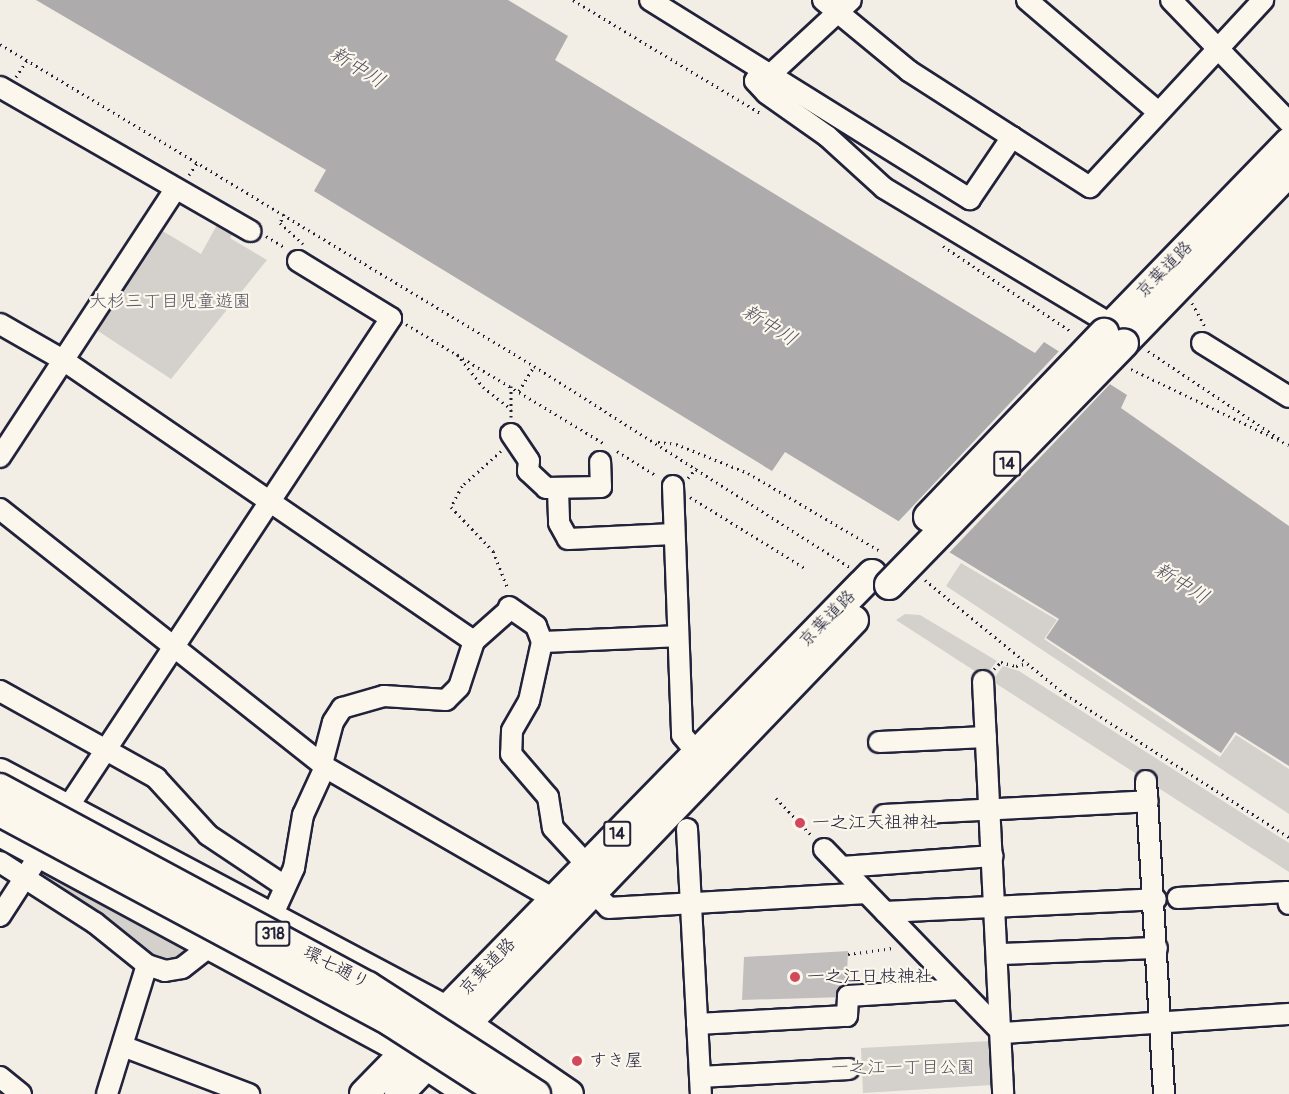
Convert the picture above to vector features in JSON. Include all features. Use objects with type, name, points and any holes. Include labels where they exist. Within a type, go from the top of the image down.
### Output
[{"type":"highway","name":"京葉道路","points":[[1120,336],[1289,142]]},
{"type":"highway","name":"京葉道路","points":[[364,1094],[416,1059],[457,1016],[554,899],[697,753],[1120,336],[1288,176]]},
{"type":"highway","name":"京葉道路","points":[[457,1016],[594,893],[877,574]]},
{"type":"highway","name":"京葉道路","points":[[399,1094],[416,1059]]},
{"type":"main road","name":"318","points":[[0,772],[457,1016],[570,1094]]},
{"type":"main road","name":"環七通り","points":[[0,787],[368,985],[537,1094]]},
{"type":"main road","name":"環七通り","points":[[0,813],[391,1023],[501,1094]]},
{"type":"main road","points":[[0,833],[33,866],[209,947],[416,1059],[468,1094]]},
{"type":"street","points":[[650,0],[970,198],[1012,137]]},
{"type":"street","points":[[1027,0],[1158,112]]},
{"type":"street","points":[[1171,0],[1289,122]]},
{"type":"street","points":[[1120,336],[884,188],[827,136],[766,93],[755,81],[838,4],[909,71],[1090,187],[1263,0]]},
{"type":"street","points":[[1,88],[250,231]]},
{"type":"street","points":[[0,457],[175,190]]},
{"type":"street","points":[[68,807],[173,644],[391,318],[305,257]]},
{"type":"street","points":[[0,324],[63,360],[474,640]]},
{"type":"street","points":[[1202,343],[1289,397]]},
{"type":"street","points":[[511,434],[529,461],[528,471],[546,488],[558,490],[601,487],[607,452]]},
{"type":"street","points":[[673,486],[682,735],[697,753]]},
{"type":"street","points":[[558,490],[559,523],[568,539],[674,534]]},
{"type":"street","points":[[0,509],[324,766],[554,899]]},
{"type":"street","points":[[272,916],[283,885],[294,868],[303,814],[324,766],[333,722],[342,708],[384,696],[446,700],[459,687],[474,640],[509,609],[536,626],[542,642],[529,701],[512,731],[511,754],[548,797],[553,828],[587,865]]},
{"type":"street","points":[[542,642],[677,636]]},
{"type":"street","points":[[983,681],[999,954],[1003,1094]]},
{"type":"street","points":[[0,691],[156,778],[208,835],[283,885]]},
{"type":"street","points":[[879,742],[986,737]]},
{"type":"street","points":[[1146,781],[1156,899],[1159,1021],[1164,1094]]},
{"type":"street","points":[[884,814],[1148,801]]},
{"type":"street","points":[[687,829],[700,1085],[849,1069]]},
{"type":"street","points":[[824,849],[1002,1033]]},
{"type":"street","points":[[842,867],[993,856]]},
{"type":"street","points":[[0,862],[33,866],[147,966],[165,971],[182,968],[209,947]]},
{"type":"street","points":[[0,916],[33,866]]},
{"type":"street","points":[[1178,898],[1287,892],[1289,904]]},
{"type":"street","points":[[594,893],[609,908],[866,893]]},
{"type":"street","points":[[885,912],[1156,899]]},
{"type":"street","points":[[999,954],[1157,948]]},
{"type":"street","points":[[107,1094],[125,1047],[132,1008],[147,966]]},
{"type":"street","points":[[697,1024],[848,1016],[848,996],[960,989]]},
{"type":"street","points":[[1002,1033],[1289,1014]]},
{"type":"street","points":[[125,1047],[249,1094]]},
{"type":"street","points":[[0,1077],[21,1094]]},
{"type":"path","points":[[0,44],[534,366],[843,560],[877,574]]},
{"type":"path","points":[[284,214],[280,223],[305,257]]},
{"type":"path","points":[[391,318],[454,350],[512,386],[607,452],[673,486],[805,568]]},
{"type":"path","points":[[1120,336],[1289,444]]},
{"type":"path","points":[[454,350],[483,387],[511,409]]},
{"type":"path","points":[[519,391],[534,366]]},
{"type":"path","points":[[509,609],[508,587],[493,551],[451,507],[455,494],[496,458],[511,434],[512,386]]},
{"type":"path","points":[[656,442],[676,444],[748,473],[877,574]]},
{"type":"path","points":[[915,573],[1065,694],[1289,837]]},
{"type":"path","points":[[983,681],[1001,662],[1016,666],[1028,663]]},
{"type":"path","points":[[776,798],[824,849]]},
{"type":"path","points":[[848,954],[917,945]]},
{"type":"green space","name":"大杉三丁目児童遊園","points":[[218,223],[234,232],[230,238],[267,260],[171,379],[95,329],[161,230],[201,254]]},
{"type":"green space","points":[[961,563],[1057,620],[1044,639],[1220,757],[1236,735],[1289,769],[1289,814],[946,586]]},
{"type":"green space","points":[[905,614],[920,615],[997,661],[984,677],[896,620]]},
{"type":"green space","points":[[1003,666],[1019,671],[1289,843],[1289,872],[992,681]]},
{"type":"green space","points":[[40,863],[200,949],[183,961],[148,961],[31,876]]},
{"type":"green space","name":"一之江一丁目公園","points":[[991,1041],[992,1085],[863,1093],[861,1048]]},
{"type":"water","name":"新中川","points":[[36,0],[508,0],[568,36],[555,60],[1035,353],[1044,342],[1127,395],[1121,408],[1289,526],[1289,766],[1235,732],[1221,753],[1046,638],[1059,619],[785,452],[772,471],[314,191],[326,170]]},
{"type":"pier","points":[[1061,349],[1112,382],[947,555],[896,524]]},
{"type":"building","name":"一之江日枝神社","points":[[848,951],[846,997],[742,1000],[744,957]]},
{"type":"place","name":"一之江天祖神社","points":[[800,823]]},
{"type":"place","name":"一之江日枝神社","points":[[795,977]]},
{"type":"place","name":"すき屋","points":[[577,1061]]}]
